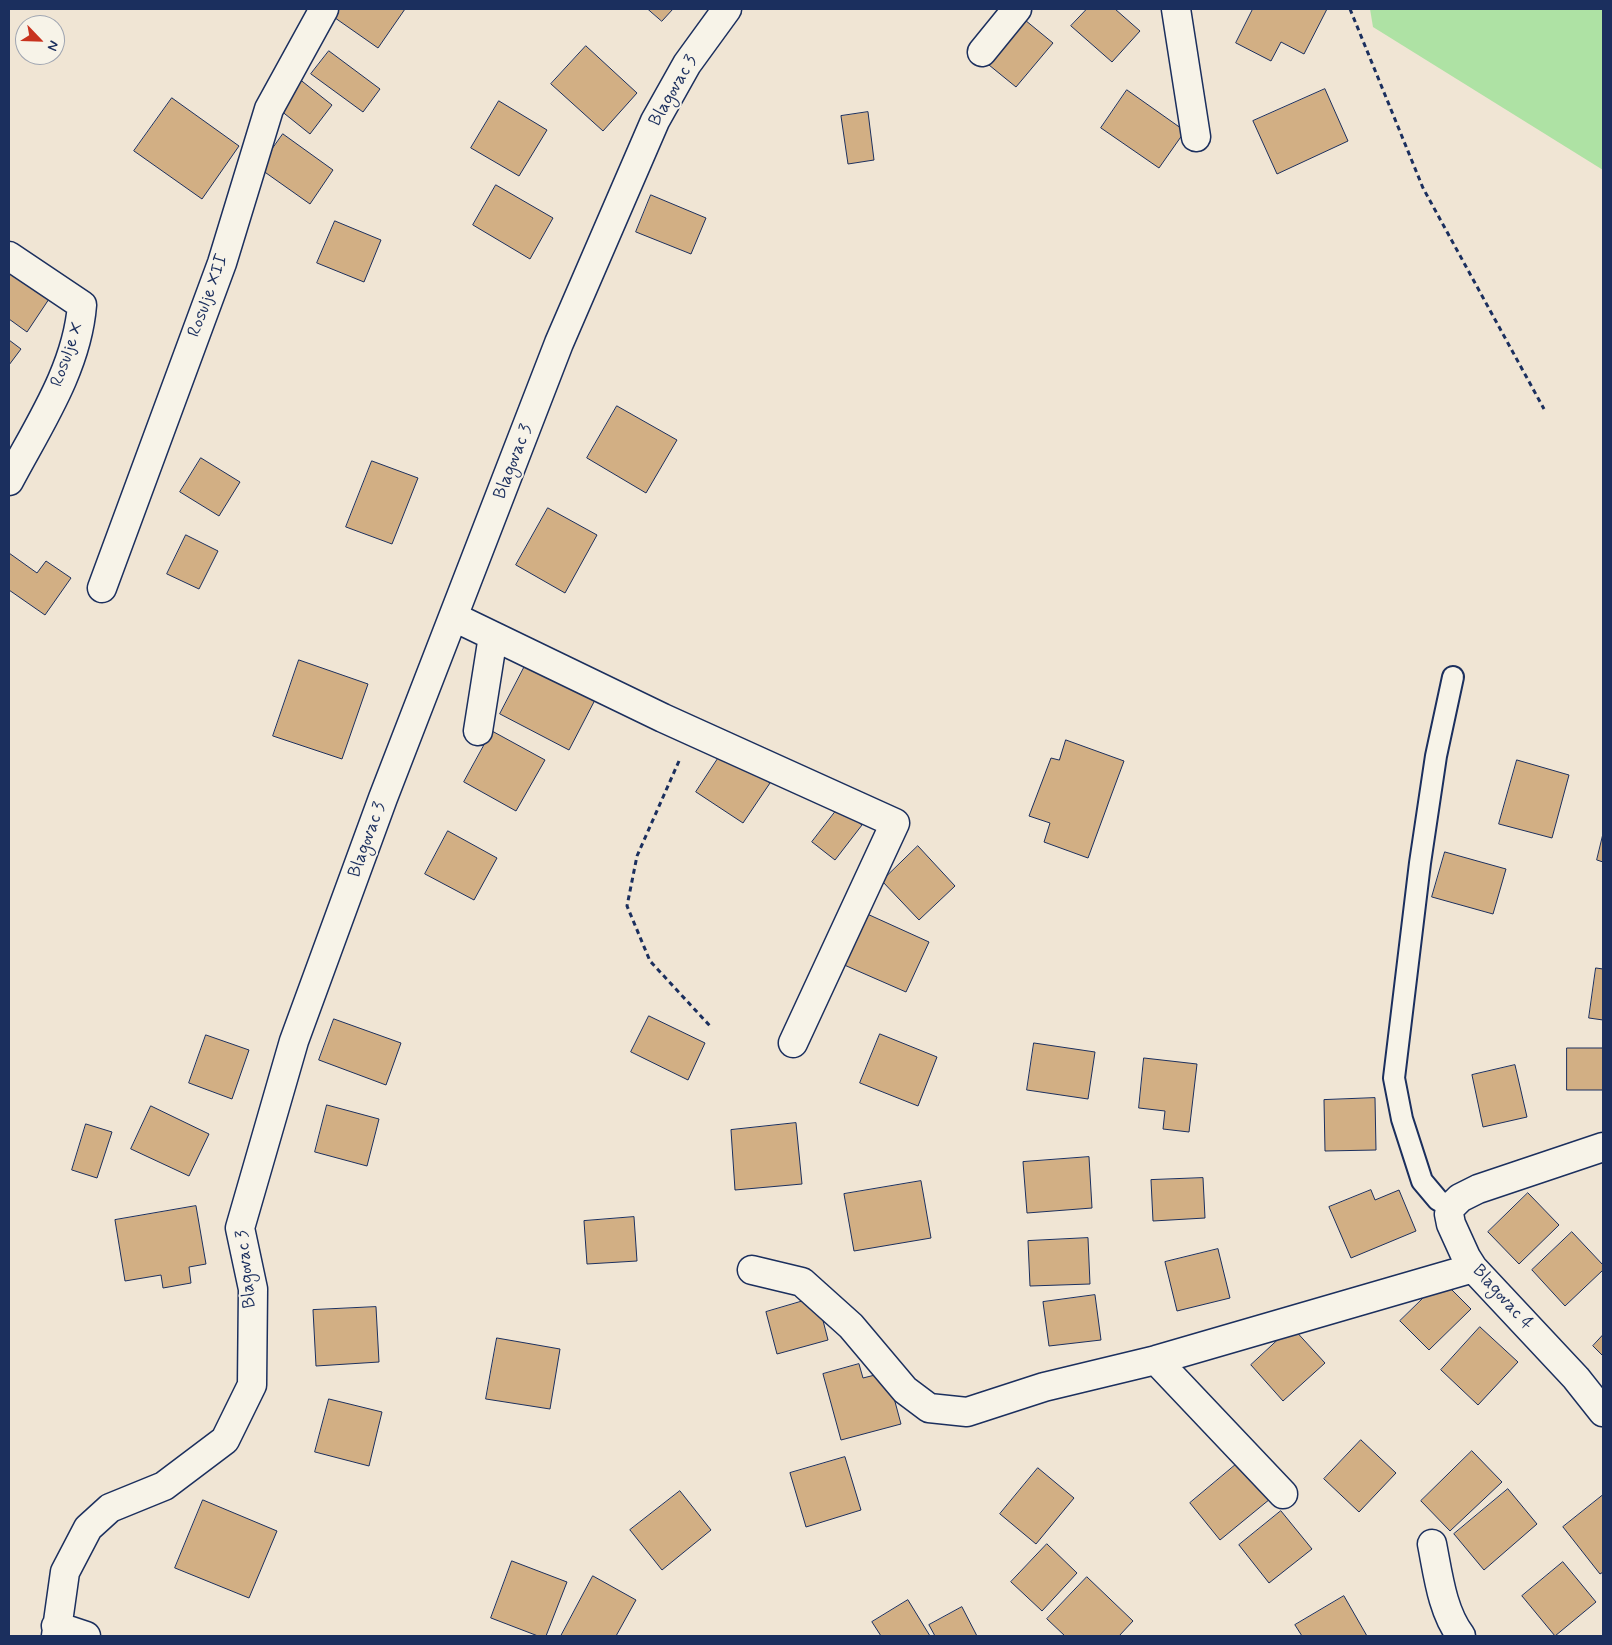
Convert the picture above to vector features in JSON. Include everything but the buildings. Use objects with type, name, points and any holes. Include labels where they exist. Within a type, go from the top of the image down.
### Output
[{"type":"street","name":"Rosulje XII","points":[[102,588],[222,263],[269,109],[324,9]]},
{"type":"street","name":"Blagovac 3","points":[[56,1631],[65,1572],[88,1528],[110,1508],[164,1486],[225,1440],[252,1385],[253,1289],[240,1228],[294,1041],[383,798],[559,343],[654,120],[687,64],[727,9]]},
{"type":"street","points":[[982,52],[1018,9]]},
{"type":"street","points":[[1176,9],[1196,137]]},
{"type":"street","name":"Rosulje X","points":[[9,256],[82,305],[80,330],[64,376],[9,481]]},
{"type":"street","points":[[454,617],[679,726],[895,823],[793,1043]]},
{"type":"street","points":[[478,731],[493,636]]},
{"type":"street","points":[[1451,1207],[1460,1198],[1478,1189],[1603,1147]]},
{"type":"street","name":"Blagovac 4","points":[[1451,1207],[1451,1224],[1473,1268],[1576,1378],[1603,1412]]},
{"type":"street","points":[[752,1270],[802,1282],[851,1326],[905,1390],[929,1408],[967,1412],[1044,1388],[1156,1360],[1473,1268]]},
{"type":"street","points":[[1156,1360],[1283,1494]]},
{"type":"street","points":[[1432,1544],[1440,1588],[1455,1628],[1461,1636]]},
{"type":"street","points":[[56,1631],[86,1636]]},
{"type":"lane","points":[[1451,1207],[1438,1200],[1422,1181],[1402,1119],[1394,1078],[1420,863],[1436,756],[1453,677]]},
{"type":"path","points":[[1350,9],[1423,188],[1544,409]]},
{"type":"path","points":[[679,726],[686,743],[637,856],[627,906],[650,961],[710,1026]]},
{"type":"green space","points":[[1370,9],[1603,9],[1603,170],[1373,27]]}]
